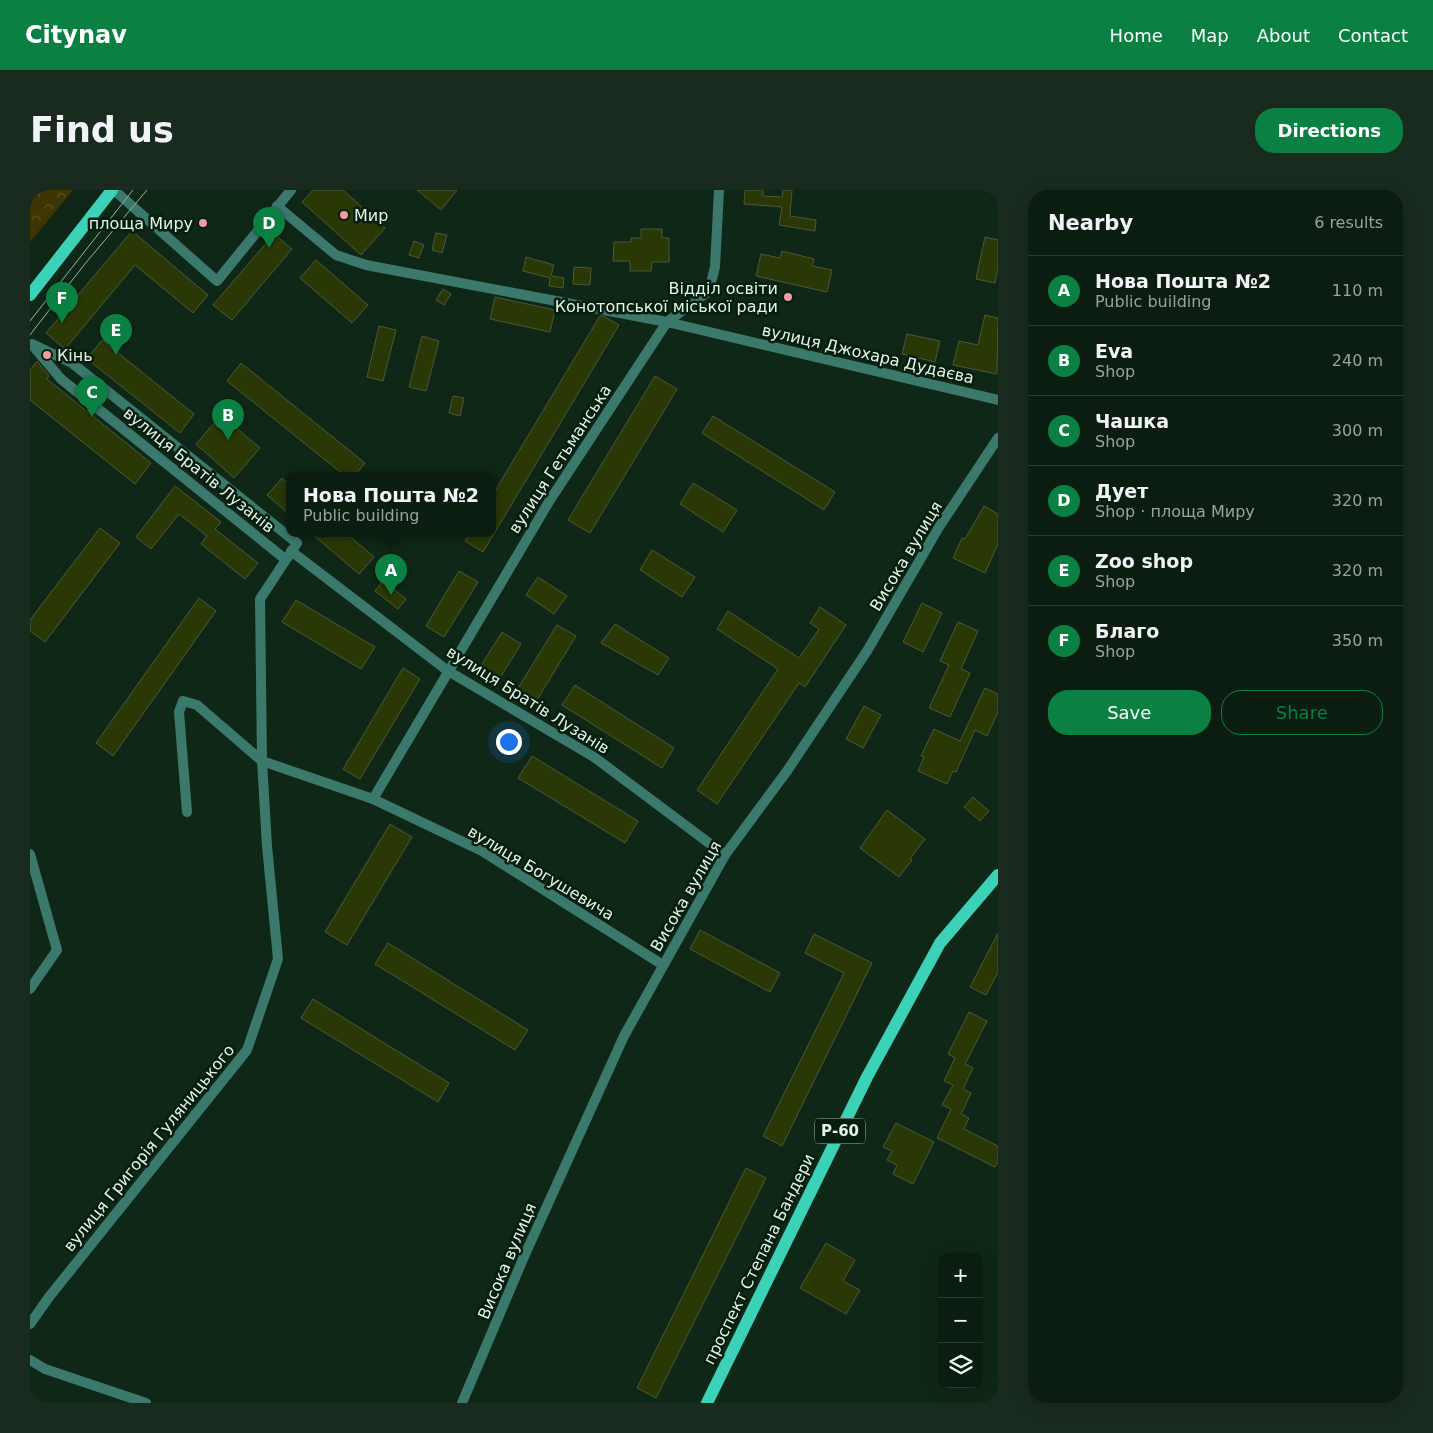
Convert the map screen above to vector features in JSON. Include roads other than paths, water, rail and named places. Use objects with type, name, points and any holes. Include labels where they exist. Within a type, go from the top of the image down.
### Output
[{"type":"main road","points":[[30,295],[113,190]]},
{"type":"main road","name":"проспект Степана Бандери","points":[[707,1403],[867,1077],[940,943],[998,875]]},
{"type":"street","points":[[113,190],[218,281],[291,190]]},
{"type":"street","name":"вулиця Гетьманська","points":[[373,799],[550,500],[667,322],[709,291],[715,267],[719,190]]},
{"type":"street","name":"вулиця Джохара Дудаєва","points":[[278,206],[336,255],[366,265],[667,322],[998,400]]},
{"type":"street","name":"вулиця Братів Лузанів","points":[[291,551],[72,362],[32,344],[61,379],[448,670],[594,757],[725,855]]},
{"type":"street","name":"Висока вулиця","points":[[462,1403],[523,1259],[624,1036],[663,965],[725,855],[786,771],[867,651],[939,527],[998,438]]},
{"type":"street","name":"вулиця Григорія Гуляницького","points":[[30,1324],[49,1297],[247,1050],[278,960],[267,846],[262,761],[260,599],[291,551]]},
{"type":"street","name":"вулиця Богушевича","points":[[187,812],[179,712],[183,701],[197,705],[262,761],[373,799],[482,851],[663,965]]},
{"type":"street","points":[[30,854],[57,950],[30,989]]},
{"type":"street","points":[[30,1360],[45,1369],[146,1403]]},
{"type":"tram line","points":[[30,321],[133,190]]},
{"type":"tram line","points":[[30,335],[84,265],[147,190]]},
{"type":"place","name":"Мир","points":[[344,215]]},
{"type":"place","name":"площа Миру","points":[[203,223]]},
{"type":"place","name":"Дует","points":[[269,248]]},
{"type":"place","name":"Відділ освіти Конотопської міської ради","points":[[788,297]]},
{"type":"place","name":"Благо","points":[[62,323]]},
{"type":"place","name":"Кінь","points":[[47,355]]},
{"type":"place","name":"Zoo shop","points":[[116,355]]},
{"type":"place","name":"Чашка","points":[[92,417]]},
{"type":"place","name":"Eva","points":[[228,440]]},
{"type":"place","name":"Нова Пошта №2","points":[[391,595]]}]
